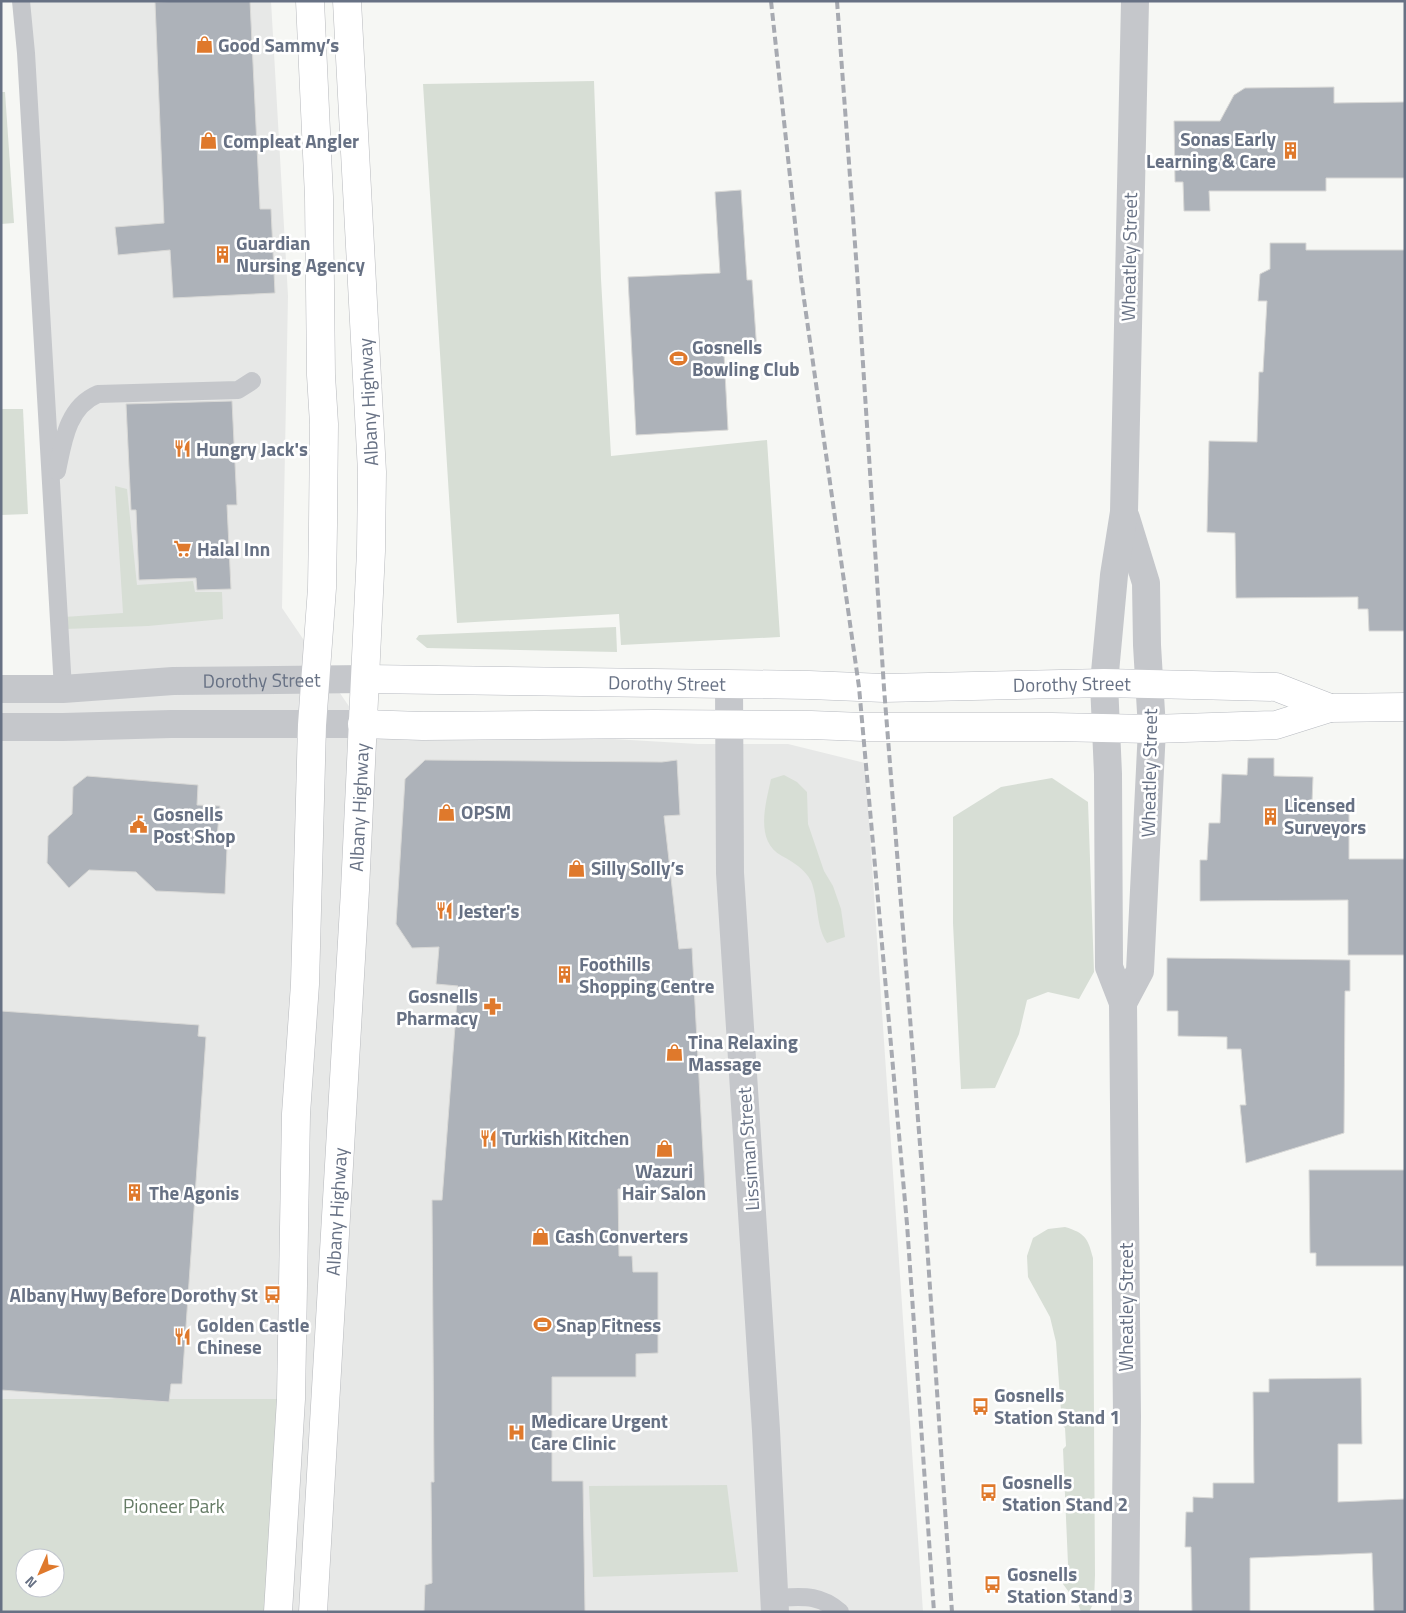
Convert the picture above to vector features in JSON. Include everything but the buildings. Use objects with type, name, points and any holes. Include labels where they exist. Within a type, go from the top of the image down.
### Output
[{"type":"main road","points":[[278,1612],[291,1399],[296,1114],[305,984],[312,725],[322,588],[324,424],[321,375],[319,197],[310,1]]},
{"type":"main road","name":"Albany Highway","points":[[312,1612],[361,789],[372,472],[347,1]]},
{"type":"main road","name":"Dorothy Street","points":[[366,679],[884,688],[1104,683],[1276,688],[1330,708]]},
{"type":"main road","name":"Dorothy Street","points":[[362,724],[424,726],[730,725],[1152,729],[1276,725],[1330,708],[1405,707]]},
{"type":"street","name":"Wheatley Street","points":[[1125,1612],[1127,1416],[1123,1003],[1109,967],[1108,774],[1104,728],[1104,683],[1114,575],[1124,512],[1135,1]]},
{"type":"street","name":"Wheatley Street","points":[[1123,1003],[1140,971],[1152,729],[1146,583],[1124,512]]},
{"type":"street","name":"Dorothy Street","points":[[1,689],[63,689],[173,681],[366,679]]},
{"type":"street","name":"Lissiman Street","points":[[729,685],[730,873],[766,1430],[774,1605]]},
{"type":"street","name":"Dorothy Street","points":[[1,727],[63,728],[171,724],[362,724]]},
{"type":"lane","points":[[21,1],[26,53],[63,689]]},
{"type":"lane","points":[[52,494],[69,424],[80,407],[92,397],[98,394],[238,390],[252,381]]},
{"type":"lane","points":[[774,1605],[806,1596],[819,1598],[840,1612]]},
{"type":"shaded area","points":[[26,1],[271,1],[288,296],[282,608],[361,724],[698,744],[788,744],[865,763],[923,1612],[278,1612],[291,1399],[1,1399],[1,689],[63,689]]},
{"type":"green space","points":[[594,81],[601,279],[611,456],[767,440],[780,637],[621,645],[619,614],[457,623],[423,84]]},
{"type":"green space","points":[[1,92],[5,92],[14,223],[1,224]]},
{"type":"green space","points":[[1,409],[23,409],[28,514],[1,515]]},
{"type":"green space","points":[[115,486],[127,489],[137,585],[193,581],[195,592],[222,592],[223,619],[148,626],[65,629],[64,617],[123,613]]},
{"type":"green space","points":[[616,627],[617,652],[427,648],[416,639],[419,635]]},
{"type":"green space","points":[[784,775],[797,782],[807,792],[808,824],[824,871],[833,886],[841,909],[845,937],[827,943],[821,929],[811,881],[798,866],[773,849],[765,831],[765,810],[771,779]]},
{"type":"green space","points":[[1052,778],[1088,802],[1094,972],[1079,999],[1048,992],[1027,1000],[1019,1034],[995,1088],[961,1089],[953,923],[953,817],[1001,787]]},
{"type":"green space","points":[[1065,1227],[1085,1237],[1093,1258],[1095,1575],[1094,1602],[1089,1612],[1081,1612],[1079,1606],[1063,1584],[1068,1564],[1063,1449],[1066,1446],[1065,1428],[1062,1425],[1056,1342],[1050,1317],[1028,1277],[1027,1256],[1033,1238],[1048,1229]]},
{"type":"green space","name":"Pioneer Park","points":[[1,1399],[291,1399],[278,1612],[1,1612]]},
{"type":"green space","points":[[727,1485],[738,1572],[593,1577],[589,1486]]},
{"type":"railway","points":[[771,1],[801,278],[859,687],[907,1224],[934,1612]]},
{"type":"railway","points":[[837,1],[857,271],[884,688],[922,1170],[952,1612]]},
{"type":"place","name":"Good Sammy’s","points":[[204,45]]},
{"type":"place","name":"Compleat Angler","points":[[209,141]]},
{"type":"place","name":"Sonas Early Learning & Care","points":[[1290,150]]},
{"type":"place","name":"Guardian Nursing Agency","points":[[222,254]]},
{"type":"place","name":"Gosnells Bowling Club","points":[[678,358]]},
{"type":"place","name":"Hungry Jack's","points":[[182,449]]},
{"type":"place","name":"Halal Inn","points":[[183,549]]},
{"type":"place","name":"OPSM","points":[[447,812]]},
{"type":"place","name":"Licensed Surveyors","points":[[1270,816]]},
{"type":"place","name":"Gosnells Post Shop","points":[[139,825]]},
{"type":"place","name":"Silly Solly’s","points":[[577,868]]},
{"type":"place","name":"Jester's","points":[[444,911]]},
{"type":"place","name":"Foothills Shopping Centre","points":[[565,975]]},
{"type":"place","name":"Gosnells Pharmacy","points":[[492,1007]]},
{"type":"place","name":"Tina Relaxing Massage","points":[[674,1053]]},
{"type":"place","name":"Turkish Kitchen","points":[[488,1138]]},
{"type":"place","name":"Wazuri Hair Salon","points":[[664,1148]]},
{"type":"place","name":"The Agonis","points":[[135,1193]]},
{"type":"place","name":"Cash Converters","points":[[541,1236]]},
{"type":"place","name":"Albany Hwy Before Dorothy St","points":[[272,1295]]},
{"type":"place","name":"Snap Fitness","points":[[542,1325]]},
{"type":"place","name":"Golden Castle Chinese","points":[[183,1336]]},
{"type":"place","name":"Gosnells Station Stand 1","points":[[980,1406]]},
{"type":"place","name":"Medicare Urgent Care Clinic","points":[[517,1432]]},
{"type":"place","name":"Gosnells Station Stand 2","points":[[988,1493]]},
{"type":"place","name":"Gosnells Station Stand 3","points":[[993,1585]]}]
